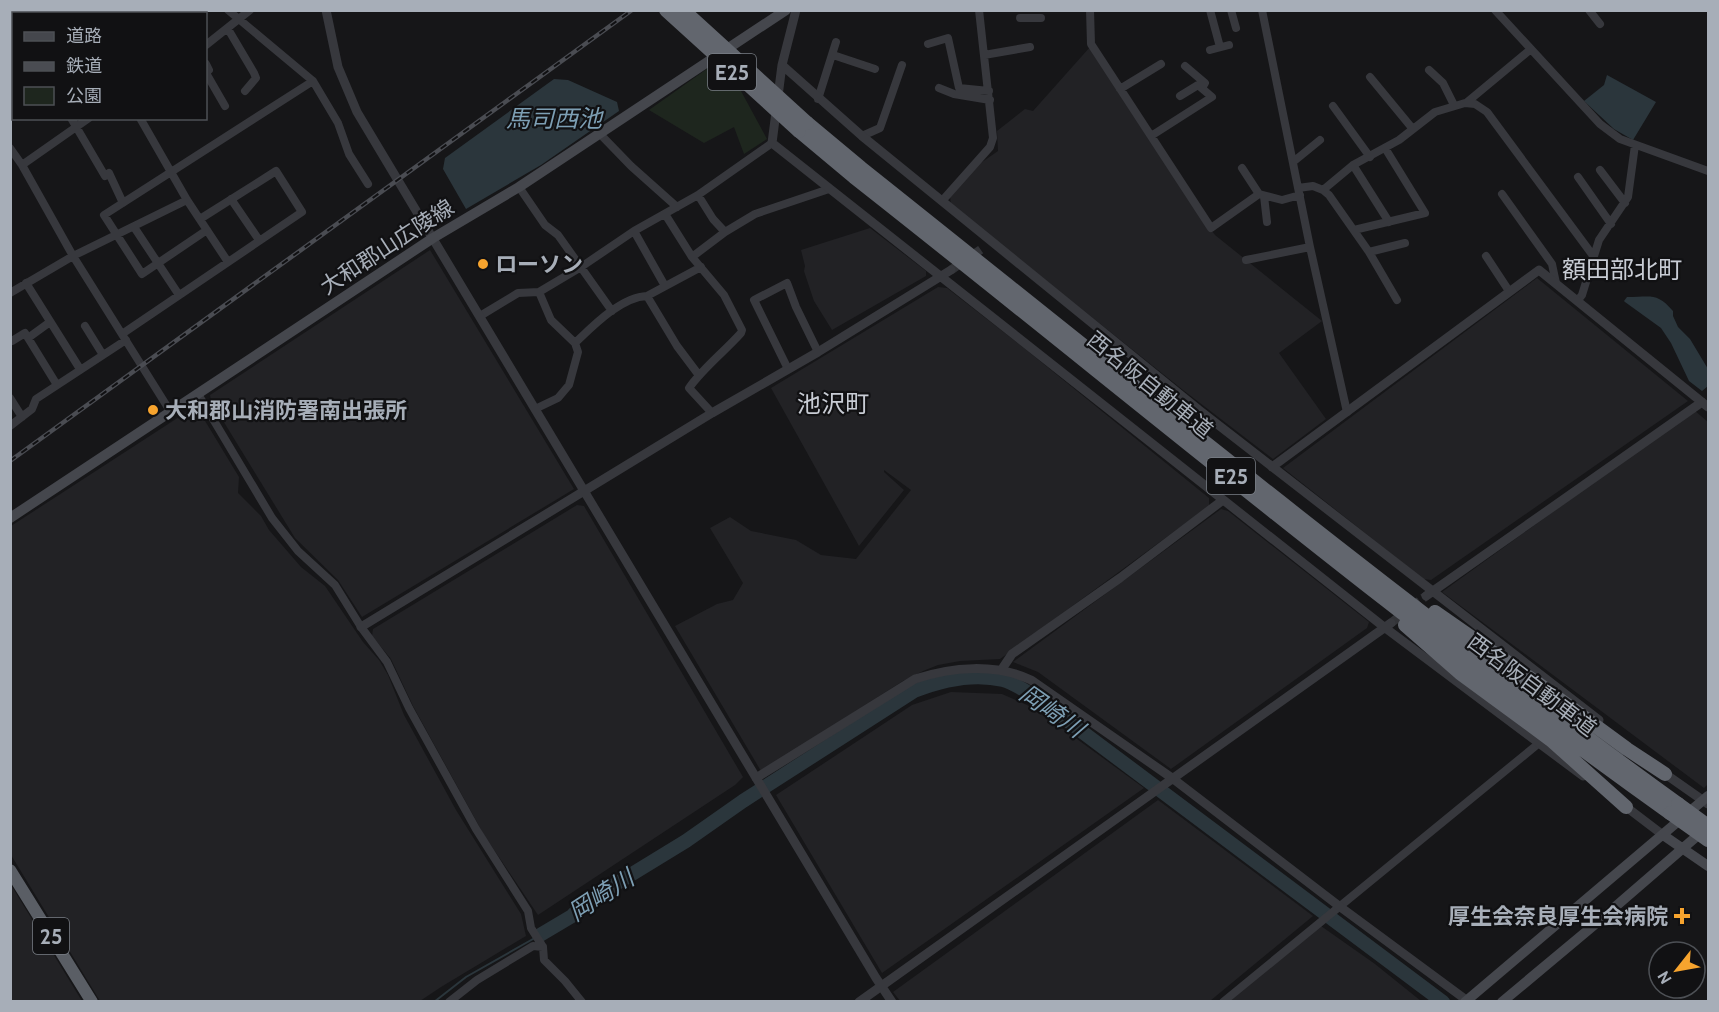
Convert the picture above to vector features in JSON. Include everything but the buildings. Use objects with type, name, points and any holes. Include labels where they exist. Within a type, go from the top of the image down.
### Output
[{"type":"highway","name":"西名阪自動車道","points":[[666,10],[803,127],[870,175],[1343,552],[1674,808],[1708,840]]},
{"type":"highway","name":"西名阪自動車道","points":[[682,10],[854,177],[1479,672],[1589,755],[1674,808],[1708,826]]},
{"type":"highway","points":[[1256,496],[1438,654],[1551,741],[1626,807]]},
{"type":"highway","points":[[1343,552],[1492,651],[1665,774]]},
{"type":"highway","name":"25","points":[[10,870],[92,1002]]},
{"type":"main road","name":"大和郡山広陵線","points":[[10,518],[433,238],[519,188],[785,11]]},
{"type":"main road","points":[[1467,1001],[1663,834],[1707,800]]},
{"type":"main road","points":[[1502,1002],[1708,826]]},
{"type":"main road","points":[[1663,834],[1708,866]]},
{"type":"street","points":[[228,10],[238,21],[313,81],[338,123],[349,154],[368,184]]},
{"type":"street","points":[[207,44],[250,10]]},
{"type":"street","points":[[326,10],[338,67],[353,104],[766,796],[892,1002]]},
{"type":"street","points":[[480,316],[518,293],[539,291],[581,267],[634,231],[698,195],[772,143],[782,65],[796,10]]},
{"type":"street","points":[[942,201],[991,144],[993,138],[979,10]]},
{"type":"street","points":[[1090,10],[1091,44],[1211,228],[1261,195],[1282,200],[1312,186],[1323,190],[1370,252],[1397,300]]},
{"type":"street","points":[[1209,10],[1220,47]]},
{"type":"street","points":[[1231,10],[1236,28]]},
{"type":"street","points":[[1262,10],[1310,247],[1347,412]]},
{"type":"street","points":[[1495,10],[1600,124],[1620,139],[1708,171]]},
{"type":"street","points":[[1589,10],[1600,24]]},
{"type":"street","points":[[1020,18],[1041,18]]},
{"type":"street","points":[[228,29],[256,78],[245,91]]},
{"type":"street","points":[[928,44],[948,38],[959,88],[989,91]]},
{"type":"street","points":[[818,99],[836,42]]},
{"type":"street","points":[[1210,50],[1229,45]]},
{"type":"street","points":[[984,55],[1030,47]]},
{"type":"street","points":[[1465,103],[1532,48]]},
{"type":"street","points":[[833,56],[874,69]]},
{"type":"street","points":[[1120,89],[1161,64]]},
{"type":"street","points":[[782,65],[818,99],[942,201],[987,245],[1272,467],[1429,594],[1596,718],[1665,774],[1707,800]]},
{"type":"street","points":[[862,136],[880,128],[902,65]]},
{"type":"street","points":[[1185,66],[1205,83],[1202,88]]},
{"type":"street","points":[[1430,70],[1443,83],[1455,105]]},
{"type":"street","points":[[207,75],[225,106]]},
{"type":"street","points":[[1370,77],[1412,128]]},
{"type":"street","points":[[207,230],[142,274],[104,215],[313,81]]},
{"type":"street","points":[[1151,136],[1212,96],[1198,85],[1180,96]]},
{"type":"street","points":[[939,88],[954,94],[990,100]]},
{"type":"street","points":[[1323,190],[1353,165],[1399,140],[1436,112],[1455,105],[1475,104],[1487,112],[1594,257]]},
{"type":"street","points":[[1334,106],[1370,157]]},
{"type":"street","points":[[72,120],[105,176],[109,173],[123,203]]},
{"type":"street","points":[[22,165],[86,120]]},
{"type":"street","points":[[141,120],[187,200],[228,262]]},
{"type":"street","points":[[600,134],[631,166],[677,207]]},
{"type":"street","points":[[1293,162],[1320,140]]},
{"type":"street","points":[[772,143],[1223,500],[1538,744],[1663,834]]},
{"type":"street","points":[[1578,300],[1582,295],[1599,240],[1628,197],[1635,145]]},
{"type":"street","points":[[10,148],[73,256],[170,411]]},
{"type":"street","points":[[1354,230],[1425,213],[1384,148]]},
{"type":"street","points":[[1353,165],[1389,222]]},
{"type":"street","points":[[1242,168],[1261,195],[1267,222]]},
{"type":"street","points":[[1600,170],[1625,203]]},
{"type":"street","points":[[10,426],[33,409],[36,399],[103,355],[179,295],[303,212],[276,171],[200,219]]},
{"type":"street","points":[[1578,177],[1611,224]]},
{"type":"street","points":[[519,188],[545,225],[558,235],[612,311]]},
{"type":"street","points":[[692,257],[725,232],[755,214],[829,189]]},
{"type":"street","points":[[1502,194],[1552,264],[1556,283]]},
{"type":"street","points":[[698,195],[713,219],[725,232]]},
{"type":"street","points":[[231,199],[259,240]]},
{"type":"street","points":[[10,293],[73,256],[187,200]]},
{"type":"street","points":[[665,214],[692,257],[724,295],[741,330],[741,333],[725,350],[698,374],[688,388],[712,412]]},
{"type":"street","points":[[134,227],[179,295]]},
{"type":"street","points":[[634,231],[665,286]]},
{"type":"street","points":[[1370,252],[1405,243]]},
{"type":"street","points":[[1246,260],[1310,247]]},
{"type":"street","points":[[1486,256],[1509,291]]},
{"type":"street","points":[[575,343],[612,311],[638,296],[647,296],[701,267]]},
{"type":"street","points":[[361,627],[712,412],[818,352],[951,270]]},
{"type":"street","points":[[1272,467],[1539,270],[1705,405],[1429,594]]},
{"type":"street","points":[[788,369],[754,300],[787,283],[818,352]]},
{"type":"street","points":[[26,284],[80,369]]},
{"type":"street","points":[[535,409],[558,398],[569,385],[578,352],[575,343],[551,320],[539,291]]},
{"type":"street","points":[[647,296],[677,346],[698,374]]},
{"type":"street","points":[[28,338],[50,322]]},
{"type":"street","points":[[85,326],[103,355]]},
{"type":"street","points":[[12,341],[24,333],[57,385]]},
{"type":"street","points":[[198,394],[272,519],[298,551],[335,585],[361,627],[387,662],[409,708],[476,829],[528,912],[533,930],[542,945],[543,960],[565,981],[582,1002]]},
{"type":"street","points":[[10,399],[22,417]]},
{"type":"street","points":[[1002,669],[1012,654],[1120,578],[1223,500]]},
{"type":"street","points":[[859,1002],[1387,625]]},
{"type":"street","points":[[757,781],[915,679],[932,673],[958,670],[1002,669],[1031,680],[1170,780],[1467,1001]]},
{"type":"street","points":[[1223,1002],[1538,744]]},
{"type":"street","points":[[449,1002],[477,980],[533,946],[542,945]]},
{"type":"shaded area","points":[[1090,47],[1215,235],[1322,321],[1279,353],[1326,419],[1273,459],[951,205],[950,196],[975,167],[998,151],[997,131],[1025,109],[1033,111]]},
{"type":"shaded area","points":[[870,228],[926,271],[926,276],[832,330],[814,301],[804,271],[801,250]]},
{"type":"shaded area","points":[[430,250],[574,489],[362,617],[338,580],[295,538],[211,401],[210,395]]},
{"type":"shaded area","points":[[1537,278],[1688,401],[1431,580],[1423,579],[1283,468]]},
{"type":"shaded area","points":[[938,287],[947,288],[1019,344],[1209,498],[1209,506],[1000,659],[960,661],[938,665],[923,671],[903,681],[761,771],[675,626],[717,604],[733,600],[743,583],[710,528],[730,517],[751,531],[796,540],[821,555],[856,559],[911,490],[884,470],[904,490],[859,546],[771,388]]},
{"type":"shaded area","points":[[196,406],[239,477],[238,493],[261,516],[269,530],[301,567],[325,586],[363,642],[379,660],[388,675],[404,715],[456,810],[521,914],[526,936],[420,1001],[100,1001],[11,855],[11,526]]},
{"type":"shaded area","points":[[1694,410],[1708,422],[1708,784],[1704,788],[1442,592]]},
{"type":"shaded area","points":[[577,505],[584,506],[743,777],[735,785],[538,915],[484,835],[413,706],[391,659],[372,636],[373,629]]},
{"type":"shaded area","points":[[1221,509],[1228,511],[1369,622],[1367,628],[1171,769],[1038,672],[1013,662]]},
{"type":"shaded area","points":[[951,692],[1002,694],[1027,705],[1144,788],[882,973],[776,795],[912,705]]},
{"type":"shaded area","points":[[1158,800],[1313,916],[1210,1001],[901,1002],[893,992]]},
{"type":"shaded area","points":[[11,885],[82,1001],[11,1001]]},
{"type":"shaded area","points":[[1321,926],[1375,964],[1421,1001],[1229,1002]]},
{"type":"green space","points":[[711,66],[741,91],[767,139],[744,154],[734,127],[704,143],[649,110]]},
{"type":"water","points":[[1607,75],[1656,102],[1633,140],[1614,129],[1584,101],[1604,85]]},
{"type":"water","name":"馬司西池","points":[[554,79],[568,80],[617,102],[619,111],[541,165],[466,209],[443,169],[445,158]]},
{"type":"water","points":[[1627,297],[1658,298],[1673,311],[1678,327],[1690,339],[1708,369],[1708,386],[1702,391],[1689,381],[1671,343],[1661,328],[1625,302]]},
{"type":"waterway","name":"岡崎川","points":[[540,935],[572,916],[583,904],[686,841],[743,801],[914,691],[958,679],[981,677],[1003,680],[1033,695],[1443,1002]]},
{"type":"waterway","points":[[434,1002],[466,977],[540,935]]},
{"type":"tunnel","points":[[951,270],[983,248]]},
{"type":"tunnel","points":[[1391,623],[1426,596]]},
{"type":"railway","points":[[10,461],[632,10]]},
{"type":"place","name":"ローソン","points":[[483,264]]},
{"type":"place","name":"大和郡山消防署南出張所","points":[[153,410]]},
{"type":"place","name":"厚生会奈良厚生会病院","points":[[1682,916]]},
{"type":"district","name":"額田部北町","points":[[1622,269]]},
{"type":"district","name":"池沢町","points":[[833,403]]}]
